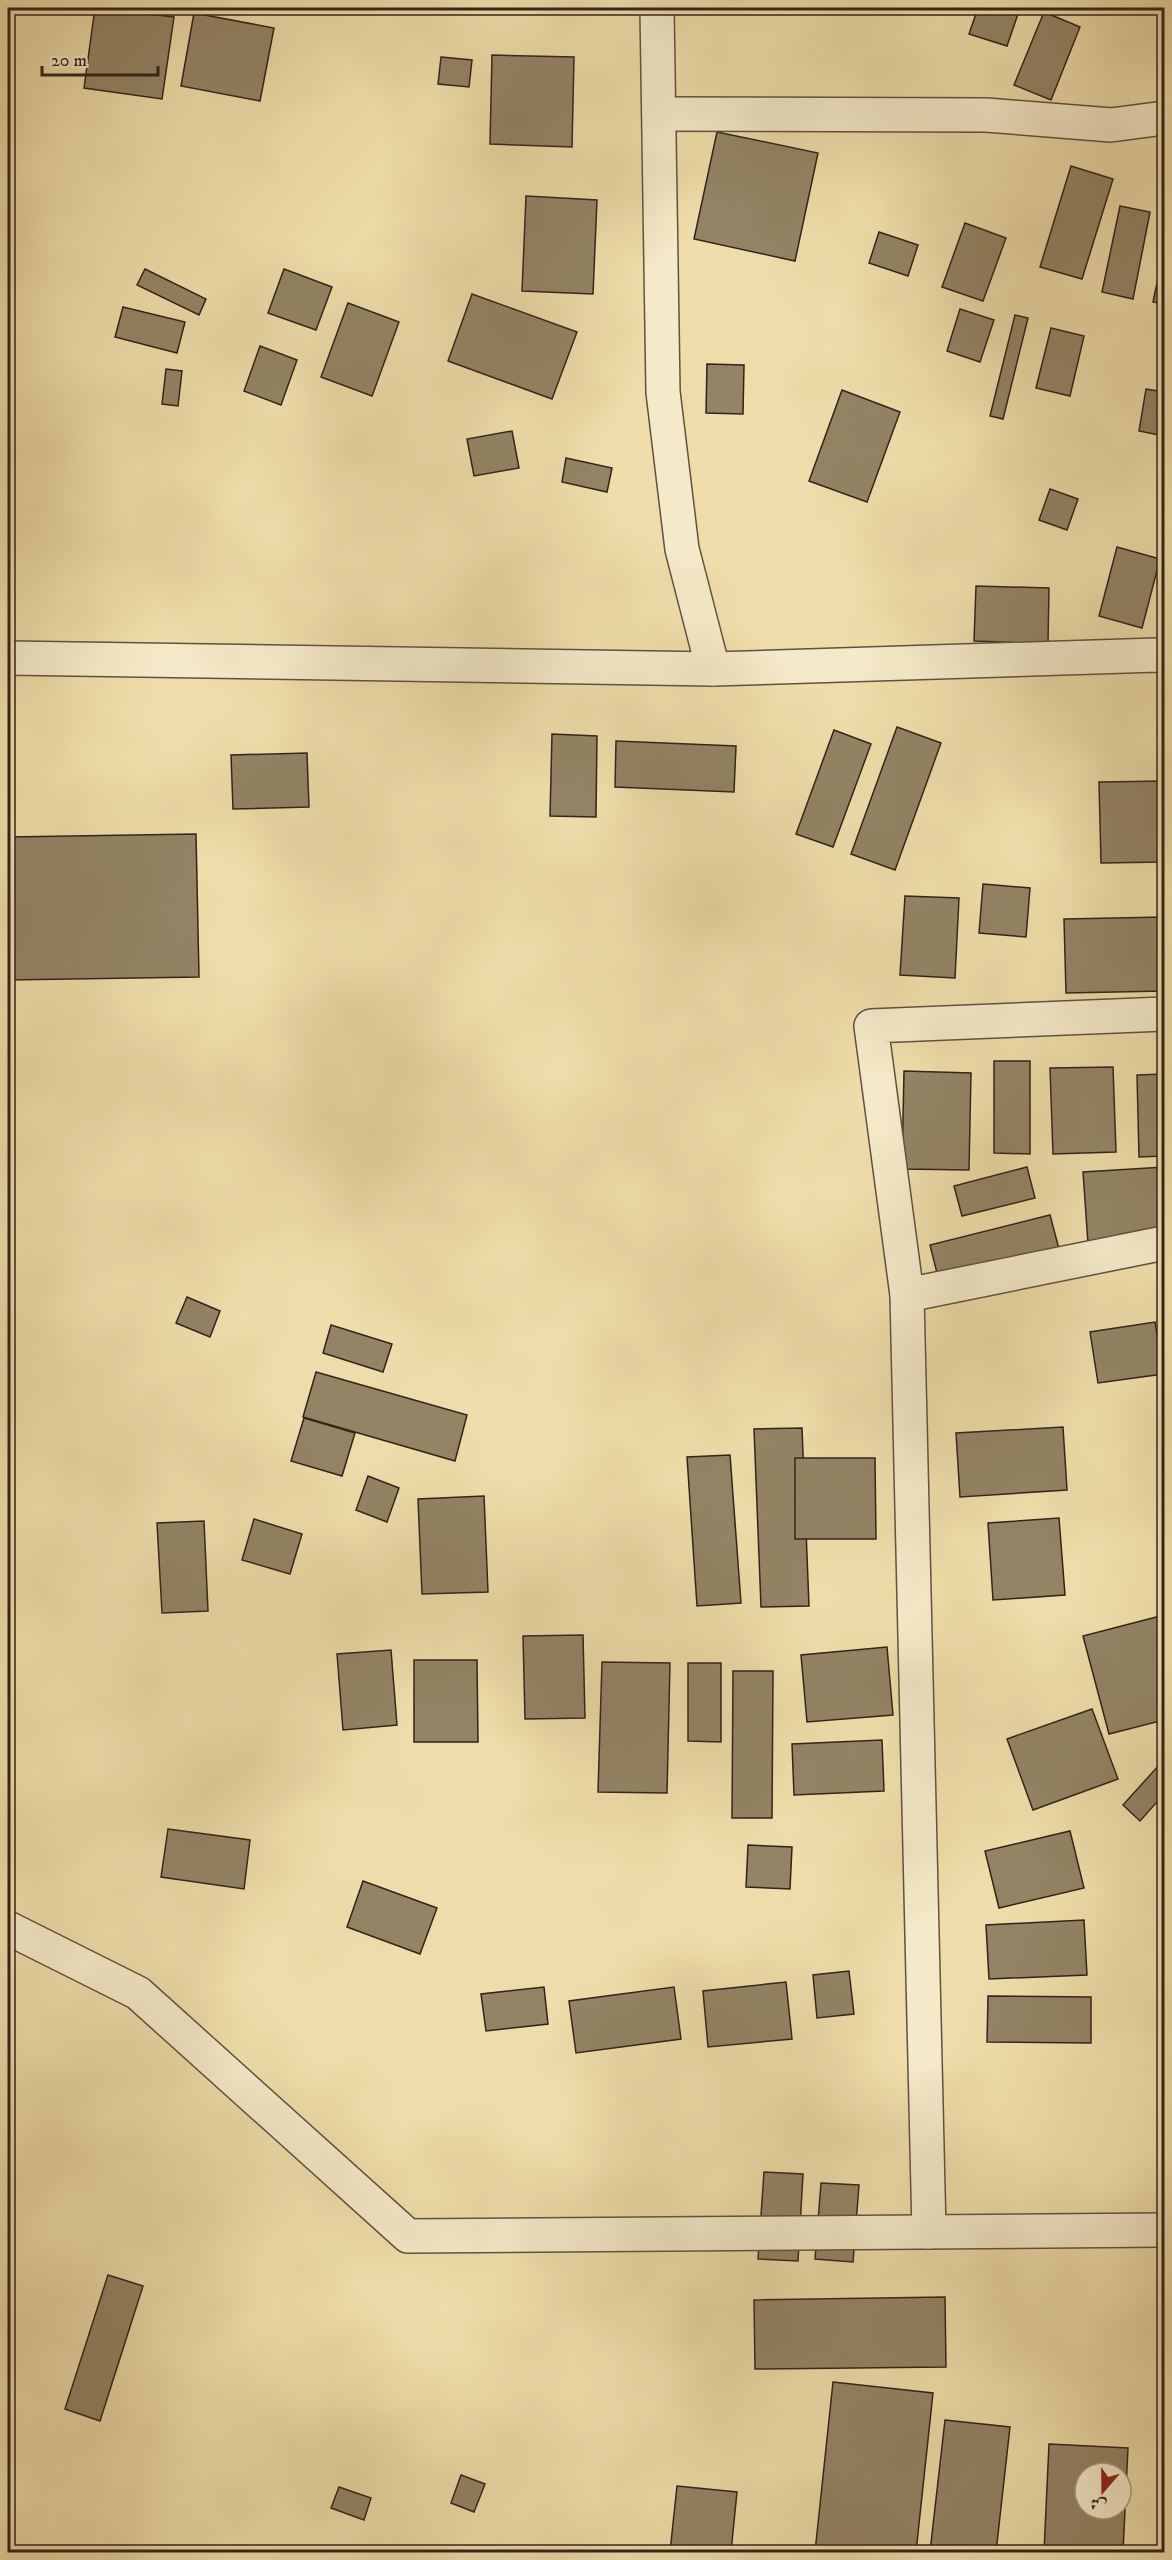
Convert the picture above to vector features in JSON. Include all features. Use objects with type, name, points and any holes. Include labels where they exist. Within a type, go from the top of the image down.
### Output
[{"type":"street","points":[[657,8],[663,392],[682,549],[713,669]]},
{"type":"street","points":[[659,114],[986,115],[1111,125],[1164,118]]},
{"type":"street","points":[[8,658],[713,669],[964,660],[1157,655],[1164,657]]},
{"type":"street","points":[[929,2232],[907,1295],[871,1026],[1164,1014]]},
{"type":"street","points":[[907,1295],[1164,1243]]},
{"type":"street","points":[[8,1928],[138,1993],[408,2236],[1164,2230]]},
{"type":"building","points":[[95,8],[174,17],[162,99],[84,88]]},
{"type":"building","points":[[978,8],[1020,8],[1007,46],[969,34]]},
{"type":"building","points":[[1044,12],[1080,27],[1051,100],[1014,85]]},
{"type":"building","points":[[194,13],[274,28],[260,101],[181,86]]},
{"type":"building","points":[[492,55],[574,57],[572,147],[490,144]]},
{"type":"building","points":[[441,57],[472,60],[469,87],[438,84]]},
{"type":"building","points":[[717,132],[818,153],[795,261],[694,239]]},
{"type":"building","points":[[1071,166],[1113,179],[1082,279],[1040,267]]},
{"type":"building","points":[[526,196],[597,200],[593,294],[522,291]]},
{"type":"building","points":[[1120,206],[1150,212],[1133,299],[1102,292]]},
{"type":"building","points":[[965,223],[1006,238],[983,301],[942,287]]},
{"type":"building","points":[[879,232],[918,245],[908,276],[869,263]]},
{"type":"building","points":[[1164,250],[1164,304],[1153,302]]},
{"type":"building","points":[[145,269],[206,299],[199,315],[137,285]]},
{"type":"building","points":[[284,269],[332,287],[316,330],[268,313]]},
{"type":"building","points":[[472,294],[577,332],[552,399],[448,361]]},
{"type":"building","points":[[348,303],[399,322],[372,396],[321,377]]},
{"type":"building","points":[[123,307],[185,322],[177,353],[115,337]]},
{"type":"building","points":[[960,309],[994,320],[980,362],[947,351]]},
{"type":"building","points":[[1015,315],[1028,318],[1003,419],[990,416]]},
{"type":"building","points":[[1051,328],[1084,336],[1070,396],[1036,388]]},
{"type":"building","points":[[260,346],[297,360],[281,405],[244,391]]},
{"type":"building","points":[[707,364],[744,365],[743,414],[706,413]]},
{"type":"building","points":[[166,369],[182,371],[178,406],[162,404]]},
{"type":"building","points":[[1146,389],[1164,392],[1164,436],[1139,431]]},
{"type":"building","points":[[842,390],[900,412],[867,502],[809,481]]},
{"type":"building","points":[[512,431],[519,468],[474,476],[467,439]]},
{"type":"building","points":[[566,458],[612,468],[607,492],[562,482]]},
{"type":"building","points":[[1050,489],[1078,499],[1067,530],[1039,520]]},
{"type":"building","points":[[1117,547],[1160,559],[1142,628],[1099,616]]},
{"type":"building","points":[[976,586],[1049,588],[1048,644],[974,641]]},
{"type":"building","points":[[897,727],[941,743],[895,870],[851,854]]},
{"type":"building","points":[[834,730],[871,744],[833,847],[796,834]]},
{"type":"building","points":[[552,734],[597,736],[596,817],[550,816]]},
{"type":"building","points":[[616,741],[736,746],[734,792],[615,787]]},
{"type":"building","points":[[307,753],[309,807],[233,809],[231,755]]},
{"type":"building","points":[[1164,781],[1164,862],[1101,863],[1099,782]]},
{"type":"building","points":[[196,834],[199,977],[8,980],[8,837]]},
{"type":"building","points":[[983,884],[1030,888],[1026,937],[979,933]]},
{"type":"building","points":[[905,896],[959,898],[955,978],[900,975]]},
{"type":"building","points":[[1164,917],[1164,991],[1066,993],[1064,919]]},
{"type":"building","points":[[994,1061],[1030,1061],[1030,1154],[994,1153]]},
{"type":"building","points":[[1113,1067],[1116,1152],[1053,1154],[1050,1068]]},
{"type":"building","points":[[904,1071],[971,1073],[969,1170],[902,1169]]},
{"type":"building","points":[[1164,1074],[1164,1156],[1139,1157],[1137,1075]]},
{"type":"building","points":[[1027,1167],[1035,1198],[962,1216],[954,1186]]},
{"type":"building","points":[[1164,1167],[1164,1253],[1089,1258],[1083,1172]]},
{"type":"building","points":[[1050,1215],[1063,1264],[942,1293],[930,1245]]},
{"type":"building","points":[[187,1297],[220,1311],[210,1337],[176,1323]]},
{"type":"building","points":[[1155,1322],[1163,1374],[1098,1383],[1090,1332]]},
{"type":"building","points":[[331,1325],[392,1344],[383,1372],[323,1353]]},
{"type":"building","points":[[316,1372],[467,1415],[455,1461],[303,1417]]},
{"type":"building","points":[[304,1418],[355,1433],[342,1476],[291,1461]]},
{"type":"building","points":[[1063,1427],[1067,1490],[960,1497],[956,1433]]},
{"type":"building","points":[[802,1428],[809,1606],[761,1607],[754,1429]]},
{"type":"building","points":[[730,1455],[741,1603],[697,1606],[687,1457]]},
{"type":"building","points":[[795,1458],[875,1458],[876,1539],[795,1539]]},
{"type":"building","points":[[368,1476],[399,1488],[387,1522],[356,1510]]},
{"type":"building","points":[[484,1496],[488,1592],[422,1594],[418,1499]]},
{"type":"building","points":[[1059,1518],[1065,1595],[993,1600],[988,1523]]},
{"type":"building","points":[[254,1519],[302,1534],[290,1574],[242,1560]]},
{"type":"building","points":[[204,1521],[208,1611],[162,1613],[157,1523]]},
{"type":"building","points":[[1164,1615],[1164,1720],[1109,1734],[1083,1636]]},
{"type":"building","points":[[583,1635],[585,1718],[525,1719],[523,1636]]},
{"type":"building","points":[[887,1647],[893,1715],[807,1722],[801,1655]]},
{"type":"building","points":[[391,1650],[397,1725],[343,1730],[337,1654]]},
{"type":"building","points":[[414,1660],[477,1660],[478,1742],[414,1742]]},
{"type":"building","points":[[602,1662],[670,1663],[667,1793],[598,1792]]},
{"type":"building","points":[[688,1663],[721,1663],[721,1742],[688,1741]]},
{"type":"building","points":[[733,1671],[773,1671],[772,1818],[732,1818]]},
{"type":"building","points":[[1092,1709],[1118,1779],[1033,1810],[1007,1739]]},
{"type":"building","points":[[882,1740],[884,1791],[794,1795],[792,1744]]},
{"type":"building","points":[[1160,1764],[1164,1768],[1164,1794],[1140,1821],[1123,1805]]},
{"type":"building","points":[[168,1829],[250,1840],[244,1889],[161,1877]]},
{"type":"building","points":[[1070,1831],[1084,1888],[999,1908],[985,1851]]},
{"type":"building","points":[[748,1845],[792,1847],[790,1889],[746,1887]]},
{"type":"building","points":[[363,1881],[437,1908],[420,1954],[347,1927]]},
{"type":"building","points":[[1084,1920],[1087,1975],[989,1979],[986,1925]]},
{"type":"building","points":[[849,1971],[854,2014],[817,2018],[813,1975]]},
{"type":"building","points":[[786,1982],[792,2039],[708,2047],[703,1991]]},
{"type":"building","points":[[544,1987],[548,2024],[486,2031],[481,1994]]},
{"type":"building","points":[[674,1987],[681,2039],[576,2053],[569,2001]]},
{"type":"building","points":[[988,1996],[1091,1997],[1091,2043],[987,2042]]},
{"type":"building","points":[[764,2172],[803,2174],[798,2261],[758,2259]]},
{"type":"building","points":[[821,2183],[859,2185],[853,2262],[815,2259]]},
{"type":"building","points":[[108,2275],[143,2286],[100,2421],[65,2409]]},
{"type":"building","points":[[945,2297],[946,2367],[755,2369],[754,2300]]},
{"type":"building","points":[[833,2382],[933,2393],[916,2552],[815,2552]]},
{"type":"building","points":[[945,2420],[1010,2427],[996,2552],[930,2552]]},
{"type":"building","points":[[1049,2444],[1128,2448],[1127,2461],[1073,2461],[1073,2521],[1124,2521],[1123,2552],[1044,2552]]},
{"type":"building","points":[[461,2475],[485,2484],[474,2512],[451,2503]]},
{"type":"building","points":[[677,2486],[737,2492],[731,2552],[670,2552]]},
{"type":"building","points":[[339,2487],[371,2498],[364,2520],[331,2508]]}]
